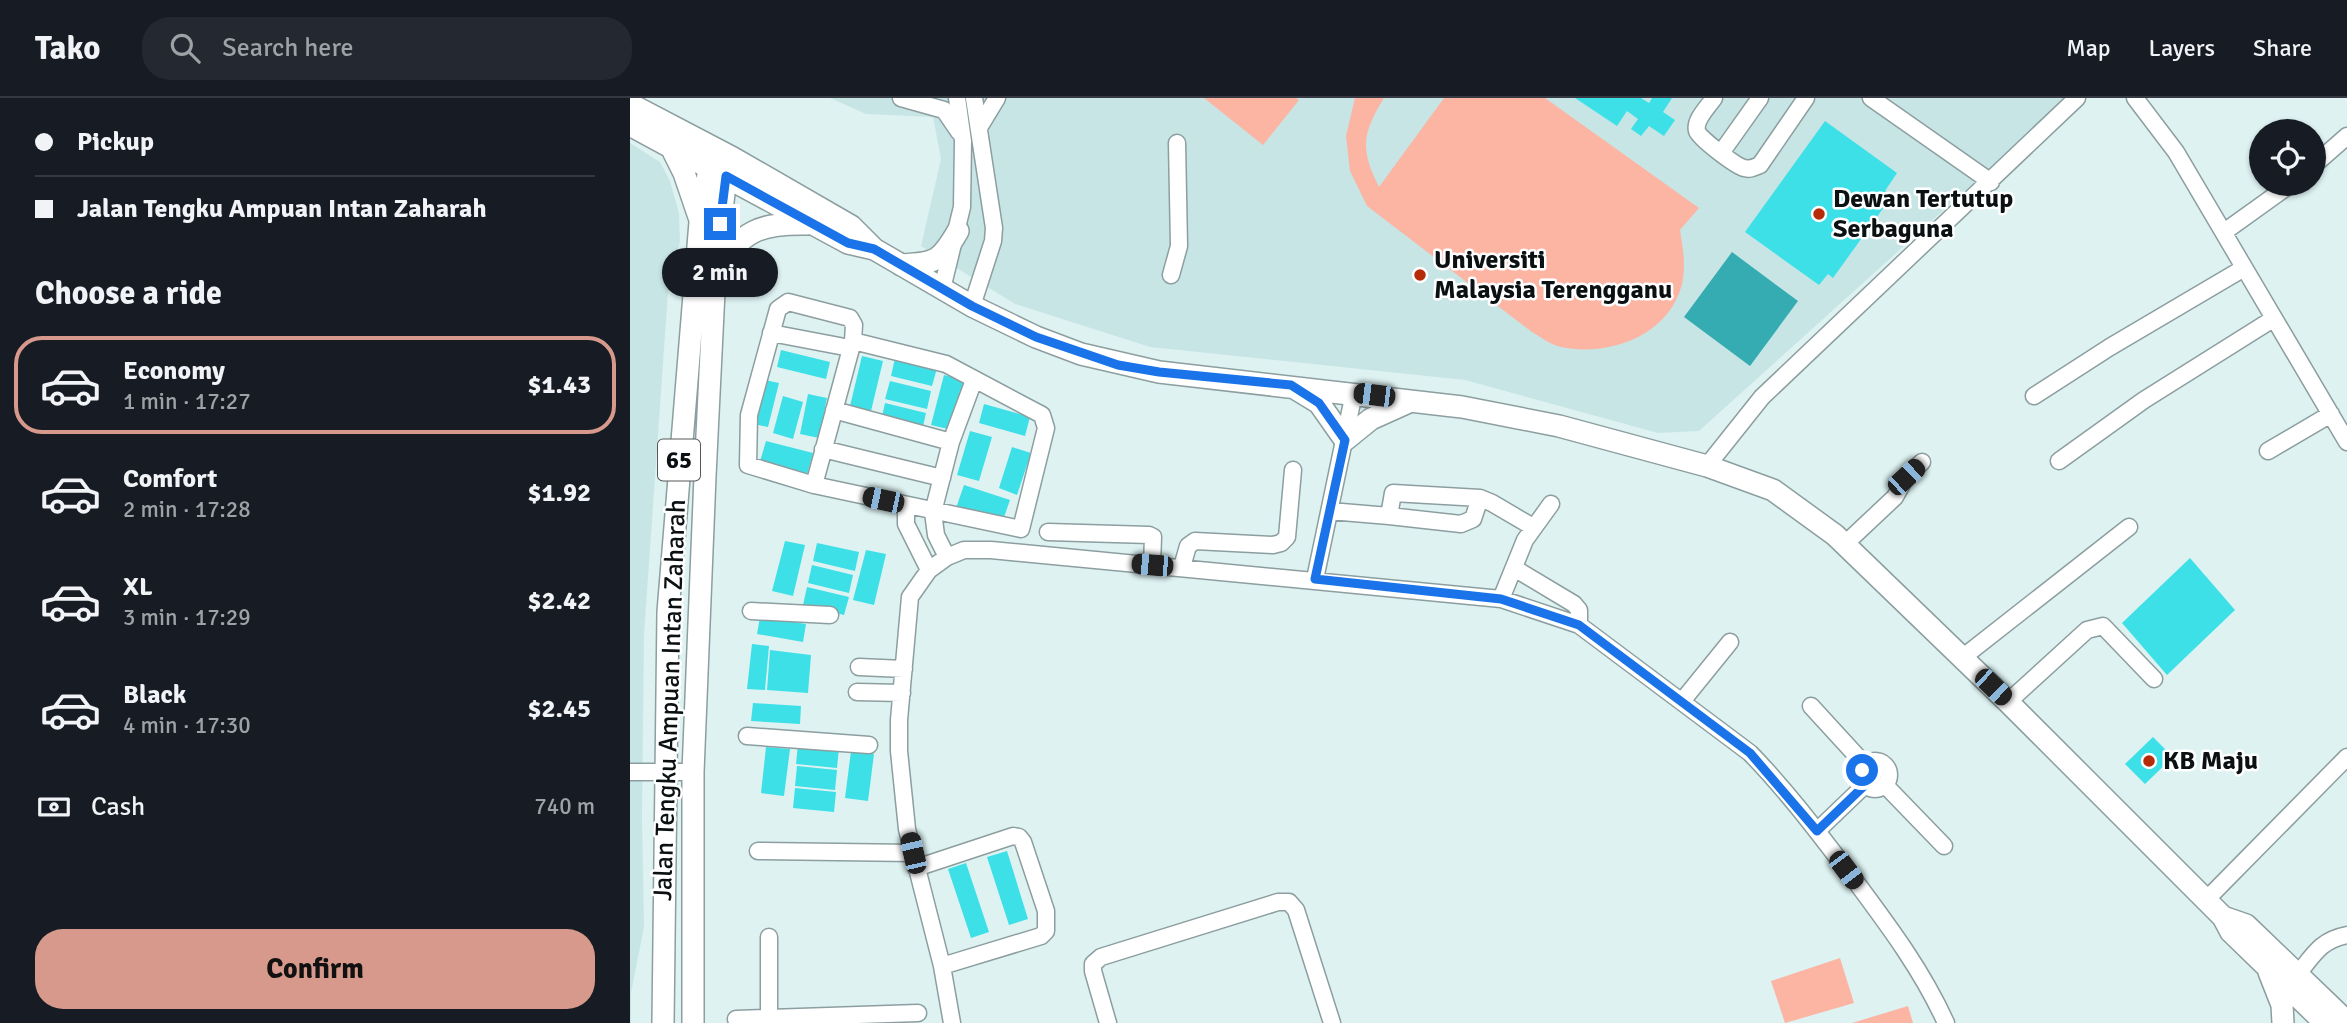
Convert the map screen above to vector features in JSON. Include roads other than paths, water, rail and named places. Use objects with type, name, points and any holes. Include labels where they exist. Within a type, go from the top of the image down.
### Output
[{"type":"main road","points":[[630,104],[813,224],[848,243],[874,249]]},
{"type":"main road","points":[[630,125],[673,151],[721,163],[851,226],[874,249],[972,306],[1036,337],[1118,365],[1159,372],[1413,400],[1559,426],[1707,466],[1773,489],[1845,544],[2008,702],[2223,917],[2231,932],[2316,1014],[2347,1022]]},
{"type":"main road","points":[[673,151],[689,184],[701,222]]},
{"type":"main road","name":"Jalan Tengku Ampuan Intan Zaharah","points":[[663,1023],[668,612],[701,222],[721,163]]},
{"type":"main road","name":"Jalan Tengku Ampuan Intan Zaharah","points":[[693,1023],[693,772],[721,163]]},
{"type":"main road","points":[[715,271],[746,234],[760,227],[778,223],[813,224]]},
{"type":"main road","points":[[901,265],[934,262],[945,253],[958,232]]},
{"type":"main road","points":[[1291,385],[1319,403],[1345,440],[1371,419],[1413,400]]},
{"type":"main road","points":[[2223,917],[2246,925],[2298,974],[2316,1014]]},
{"type":"main road","points":[[2265,963],[2282,1005],[2285,1023]]},
{"type":"street","points":[[900,98],[916,98]]},
{"type":"street","points":[[900,98],[944,110],[963,141]]},
{"type":"street","points":[[942,289],[962,207],[963,141],[957,98]]},
{"type":"street","points":[[972,306],[993,241],[981,127],[974,98]]},
{"type":"street","points":[[981,127],[997,98]]},
{"type":"street","points":[[1714,98],[1697,121],[1696,130],[1702,138],[1742,168],[1751,169],[1760,165],[1806,98]]},
{"type":"street","points":[[1721,153],[1760,98]]},
{"type":"street","points":[[1871,98],[1990,181]]},
{"type":"street","points":[[1707,466],[1762,397],[2077,98]]},
{"type":"street","points":[[2135,98],[2176,152],[2347,442]]},
{"type":"street","points":[[2326,154],[2347,136]]},
{"type":"street","points":[[1171,275],[1179,246],[1177,143]]},
{"type":"street","points":[[2224,232],[2274,196]]},
{"type":"street","points":[[962,207],[991,207]]},
{"type":"street","points":[[2034,396],[2110,347],[2244,268]]},
{"type":"street","points":[[771,333],[851,344],[946,364],[1042,415],[1045,421],[1046,428],[1021,529],[814,485],[748,465],[749,415],[771,333],[778,309],[788,302],[850,318],[854,325],[851,344],[814,485]]},
{"type":"street","points":[[2059,461],[2144,400],[2273,319]]},
{"type":"street","points":[[947,557],[936,535],[933,512],[951,442],[974,380]]},
{"type":"street","points":[[1315,579],[1354,393]]},
{"type":"street","points":[[834,410],[951,442]]},
{"type":"street","points":[[2267,451],[2331,414]]},
{"type":"street","points":[[823,449],[942,478]]},
{"type":"street","points":[[1845,544],[1895,497],[1906,477],[1922,462]]},
{"type":"street","points":[[1182,567],[1188,546],[1195,541],[1273,545],[1281,543],[1287,537],[1293,470]]},
{"type":"street","points":[[1389,516],[1393,493],[1480,498],[1533,527]]},
{"type":"street","points":[[1330,511],[1461,524],[1473,519],[1480,498]]},
{"type":"street","points":[[1501,599],[1533,527],[1551,504]]},
{"type":"street","points":[[906,505],[906,524],[929,570]]},
{"type":"street","points":[[1962,658],[2129,527]]},
{"type":"street","points":[[1048,532],[1149,535],[1153,537],[1152,565]]},
{"type":"street","points":[[952,1023],[942,966],[907,829],[899,751],[902,693],[910,597],[929,570],[947,557],[964,550],[991,550],[1315,579],[1501,599],[1579,625],[1683,700],[1750,753],[1817,831],[1905,947],[1932,992],[1946,1023]]},
{"type":"street","points":[[1514,568],[1574,604],[1579,610],[1579,625]]},
{"type":"street","points":[[751,611],[830,615]]},
{"type":"street","points":[[2008,702],[2087,630],[2103,626],[2154,679]]},
{"type":"street","points":[[1683,700],[1730,642]]},
{"type":"street","points":[[859,667],[904,669]]},
{"type":"street","points":[[857,692],[902,693]]},
{"type":"street","points":[[1811,706],[1865,765]]},
{"type":"street","points":[[747,736],[869,745]]},
{"type":"street","points":[[2206,900],[2347,757]]},
{"type":"street","points":[[1875,761],[1885,765],[1889,775],[1885,785],[1875,789],[1865,785],[1861,775],[1865,765],[1875,761]]},
{"type":"street","points":[[630,772],[693,772]]},
{"type":"street","points":[[1817,831],[1865,785]]},
{"type":"street","points":[[1885,785],[1944,846]]},
{"type":"street","points":[[758,850],[914,860],[1019,837],[1046,911],[1046,930],[1041,936],[942,966]]},
{"type":"street","points":[[1108,1023],[1093,971],[1093,964],[1101,957],[1278,902],[1289,902],[1296,910],[1332,1023]]},
{"type":"street","points":[[2298,974],[2325,942],[2332,937],[2347,935]]},
{"type":"street","points":[[769,937],[769,1018]]},
{"type":"street","points":[[736,1019],[918,1013]]},
{"type":"street","points":[[2285,1023],[2316,1014]]},
{"type":"water","points":[[1732,252],[1798,301],[1750,366],[1684,317]]},
{"type":"place","name":"Dewan Tertutup Serbaguna","points":[[1819,214]]},
{"type":"place","name":"Universiti Malaysia Terengganu","points":[[1420,275]]},
{"type":"place","name":"KB Maju","points":[[2149,761]]}]
